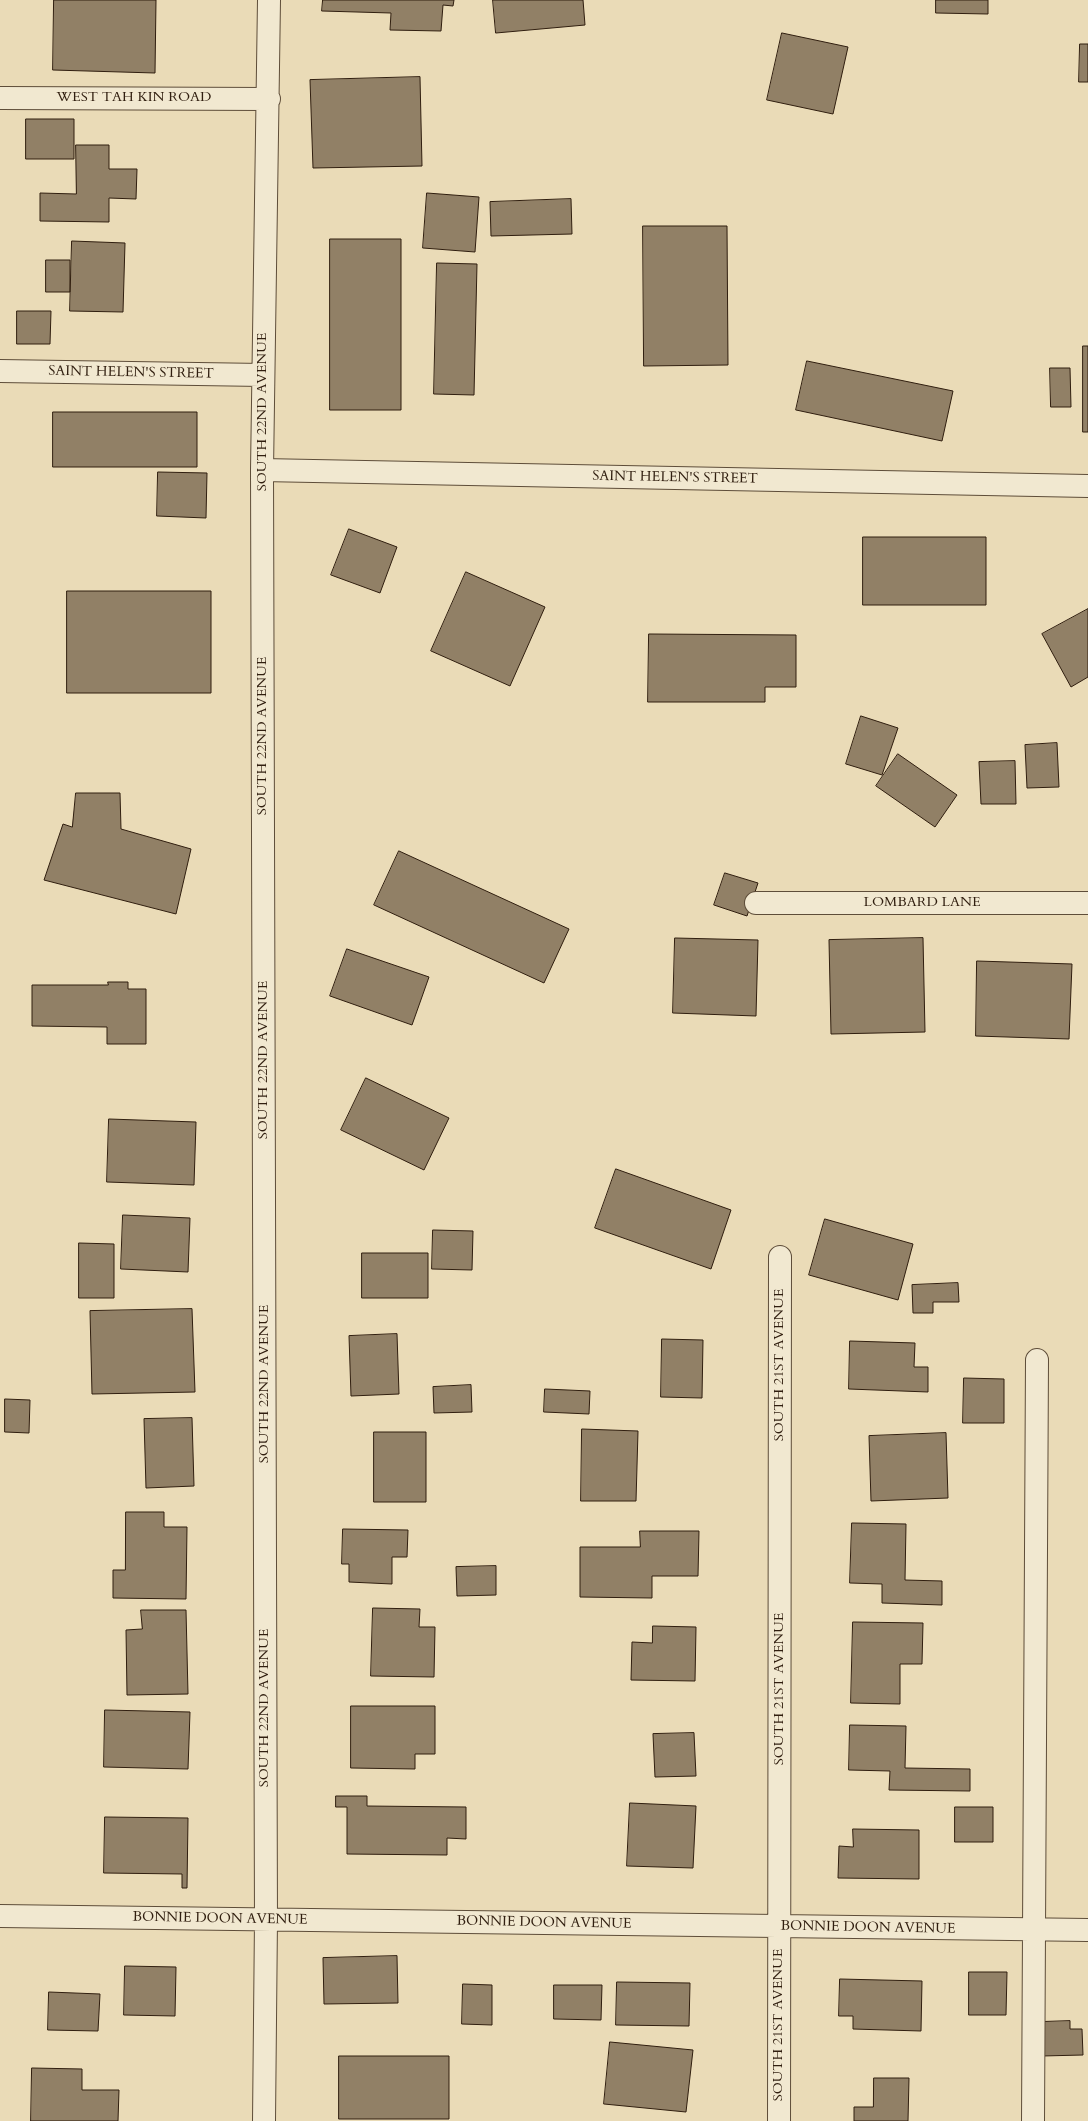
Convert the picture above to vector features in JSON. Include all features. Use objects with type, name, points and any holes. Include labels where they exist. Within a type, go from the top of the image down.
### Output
[{"type":"street","name":"SOUTH 22ND AVENUE","points":[[264,2121],[266,1919],[262,470],[269,98],[269,0]]},
{"type":"street","name":"WEST TAH KIN ROAD","points":[[0,98],[269,98]]},
{"type":"street","name":"SAINT HELEN'S STREET","points":[[0,371],[263,375]]},
{"type":"street","name":"SAINT HELEN'S STREET","points":[[262,470],[1088,486]]},
{"type":"street","name":"LOMBARD LANE","points":[[756,903],[1088,903]]},
{"type":"street","name":"SOUTH 21ST AVENUE","points":[[779,2121],[780,1257]]},
{"type":"street","points":[[1033,2121],[1037,1360]]},
{"type":"street","name":"BONNIE DOON AVENUE","points":[[0,1916],[1088,1930]]},
{"type":"building","points":[[54,0],[156,0],[155,73],[53,70]]},
{"type":"building","points":[[323,0],[454,0],[453,6],[443,5],[441,31],[390,30],[391,13],[322,11]]},
{"type":"building","points":[[493,0],[583,0],[585,25],[496,33]]},
{"type":"building","points":[[936,0],[988,0],[988,14],[936,13]]},
{"type":"building","points":[[782,33],[848,47],[833,114],[767,100]]},
{"type":"building","points":[[1080,44],[1088,44],[1088,82],[1079,82]]},
{"type":"building","points":[[420,77],[422,166],[313,168],[310,80]]},
{"type":"building","points":[[26,119],[74,119],[74,159],[26,159]]},
{"type":"building","points":[[76,145],[109,145],[109,169],[137,169],[136,199],[109,198],[109,222],[40,221],[40,193],[76,194]]},
{"type":"building","points":[[427,193],[479,197],[475,252],[423,248]]},
{"type":"building","points":[[571,199],[572,234],[491,236],[490,202]]},
{"type":"building","points":[[643,226],[727,226],[728,365],[644,366]]},
{"type":"building","points":[[330,239],[401,239],[401,410],[330,410]]},
{"type":"building","points":[[72,241],[125,243],[123,312],[70,311]]},
{"type":"building","points":[[46,260],[70,260],[70,292],[46,292]]},
{"type":"building","points":[[437,263],[477,264],[474,395],[434,394]]},
{"type":"building","points":[[17,311],[51,311],[50,344],[17,344]]},
{"type":"building","points":[[1083,346],[1088,346],[1088,432],[1083,432]]},
{"type":"building","points":[[807,361],[953,391],[942,441],[796,410]]},
{"type":"building","points":[[1050,368],[1070,368],[1071,407],[1051,407]]},
{"type":"building","points":[[53,412],[197,412],[197,467],[53,467]]},
{"type":"building","points":[[158,472],[207,473],[206,518],[157,516]]},
{"type":"building","points":[[349,529],[397,547],[380,593],[331,575]]},
{"type":"building","points":[[863,537],[986,537],[986,605],[863,605]]},
{"type":"building","points":[[466,572],[545,607],[510,686],[431,651]]},
{"type":"building","points":[[67,591],[211,591],[211,693],[67,693]]},
{"type":"building","points":[[1088,609],[1088,677],[1071,687],[1042,634]]},
{"type":"building","points":[[649,634],[796,635],[796,687],[765,687],[765,702],[648,702]]},
{"type":"building","points":[[861,716],[898,728],[882,775],[846,764]]},
{"type":"building","points":[[1057,743],[1059,787],[1027,788],[1025,745]]},
{"type":"building","points":[[898,754],[957,795],[935,827],[876,786]]},
{"type":"building","points":[[1015,761],[1016,804],[981,804],[979,762]]},
{"type":"building","points":[[76,793],[120,793],[121,829],[191,849],[176,914],[44,880],[63,824],[72,827]]},
{"type":"building","points":[[399,851],[569,929],[544,983],[374,905]]},
{"type":"building","points":[[725,873],[758,883],[747,916],[714,905]]},
{"type":"building","points":[[675,938],[758,940],[756,1016],[673,1013]]},
{"type":"building","points":[[923,938],[925,1032],[831,1034],[829,940]]},
{"type":"building","points":[[347,949],[429,977],[412,1025],[330,996]]},
{"type":"building","points":[[977,961],[1072,964],[1069,1039],[976,1036]]},
{"type":"building","points":[[108,982],[128,982],[128,989],[146,989],[146,1044],[107,1044],[107,1027],[32,1026],[32,985],[108,985]]},
{"type":"building","points":[[366,1078],[449,1118],[424,1170],[341,1130]]},
{"type":"building","points":[[109,1119],[196,1122],[194,1185],[107,1182]]},
{"type":"building","points":[[616,1169],[731,1210],[711,1269],[595,1228]]},
{"type":"building","points":[[123,1215],[190,1218],[188,1272],[121,1269]]},
{"type":"building","points":[[825,1219],[913,1244],[898,1300],[809,1275]]},
{"type":"building","points":[[433,1230],[473,1231],[472,1270],[432,1269]]},
{"type":"building","points":[[79,1243],[114,1244],[114,1298],[79,1298]]},
{"type":"building","points":[[362,1253],[428,1253],[428,1298],[362,1298]]},
{"type":"building","points":[[958,1283],[959,1302],[933,1302],[933,1313],[913,1313],[912,1285]]},
{"type":"building","points":[[192,1309],[195,1392],[92,1394],[90,1311]]},
{"type":"building","points":[[397,1334],[399,1394],[351,1396],[349,1336]]},
{"type":"building","points":[[662,1339],[703,1340],[702,1398],[661,1397]]},
{"type":"building","points":[[850,1341],[915,1343],[914,1367],[928,1367],[928,1392],[849,1389]]},
{"type":"building","points":[[964,1378],[1004,1379],[1004,1423],[963,1423]]},
{"type":"building","points":[[471,1385],[472,1412],[434,1413],[433,1387]]},
{"type":"building","points":[[545,1389],[590,1391],[589,1414],[544,1412]]},
{"type":"building","points":[[5,1399],[30,1400],[29,1433],[5,1432]]},
{"type":"building","points":[[192,1418],[194,1486],[146,1488],[144,1419]]},
{"type":"building","points":[[582,1429],[638,1431],[636,1501],[581,1501]]},
{"type":"building","points":[[374,1432],[426,1432],[426,1502],[374,1502]]},
{"type":"building","points":[[946,1433],[948,1498],[871,1501],[869,1436]]},
{"type":"building","points":[[126,1512],[164,1512],[164,1527],[187,1527],[186,1599],[113,1598],[113,1570],[125,1570]]},
{"type":"building","points":[[852,1523],[906,1524],[905,1580],[942,1581],[942,1605],[882,1603],[882,1584],[850,1583]]},
{"type":"building","points":[[343,1529],[408,1530],[407,1557],[392,1557],[392,1584],[349,1582],[349,1564],[342,1564]]},
{"type":"building","points":[[640,1531],[699,1531],[698,1576],[652,1576],[652,1598],[580,1597],[580,1547],[640,1547]]},
{"type":"building","points":[[496,1566],[496,1595],[457,1596],[456,1567]]},
{"type":"building","points":[[373,1608],[420,1609],[419,1627],[435,1627],[434,1677],[371,1676]]},
{"type":"building","points":[[141,1610],[186,1610],[188,1694],[127,1695],[126,1630],[142,1629]]},
{"type":"building","points":[[853,1622],[923,1623],[922,1664],[900,1664],[900,1704],[851,1703]]},
{"type":"building","points":[[653,1626],[696,1627],[695,1681],[631,1680],[632,1642],[652,1643]]},
{"type":"building","points":[[351,1706],[435,1706],[435,1754],[415,1754],[415,1769],[351,1768]]},
{"type":"building","points":[[105,1710],[190,1712],[188,1769],[104,1767]]},
{"type":"building","points":[[850,1725],[906,1726],[905,1768],[970,1769],[970,1791],[889,1790],[890,1771],[849,1770]]},
{"type":"building","points":[[694,1733],[696,1776],[655,1777],[653,1734]]},
{"type":"building","points":[[336,1796],[367,1796],[367,1806],[466,1807],[466,1839],[447,1838],[447,1855],[347,1854],[347,1807],[336,1807]]},
{"type":"building","points":[[630,1803],[696,1806],[693,1868],[627,1866]]},
{"type":"building","points":[[955,1807],[993,1807],[993,1842],[955,1842]]},
{"type":"building","points":[[105,1817],[188,1818],[187,1888],[182,1888],[182,1874],[104,1873]]},
{"type":"building","points":[[853,1829],[919,1830],[919,1879],[838,1878],[839,1846],[853,1847]]},
{"type":"building","points":[[397,1956],[398,2003],[324,2004],[323,1958]]},
{"type":"building","points":[[125,1966],[176,1967],[175,2016],[124,2015]]},
{"type":"building","points":[[969,1972],[1007,1972],[1006,2015],[969,2015]]},
{"type":"building","points":[[840,1979],[922,1981],[921,2031],[853,2029],[853,2016],[839,2016]]},
{"type":"building","points":[[617,1982],[690,1983],[689,2026],[616,2025]]},
{"type":"building","points":[[463,1984],[492,1985],[492,2025],[462,2024]]},
{"type":"building","points":[[554,1985],[602,1985],[601,2020],[554,2019]]},
{"type":"building","points":[[49,1992],[100,1994],[98,2031],[48,2030]]},
{"type":"building","points":[[1070,2021],[1070,2029],[1082,2029],[1083,2055],[1042,2056],[1041,2022]]},
{"type":"building","points":[[610,2042],[693,2050],[686,2112],[604,2104]]},
{"type":"building","points":[[339,2056],[449,2056],[449,2119],[339,2119]]},
{"type":"building","points":[[32,2068],[82,2069],[82,2090],[119,2090],[118,2121],[31,2121]]},
{"type":"building","points":[[874,2078],[909,2078],[908,2121],[854,2121],[854,2107],[873,2107]]}]
